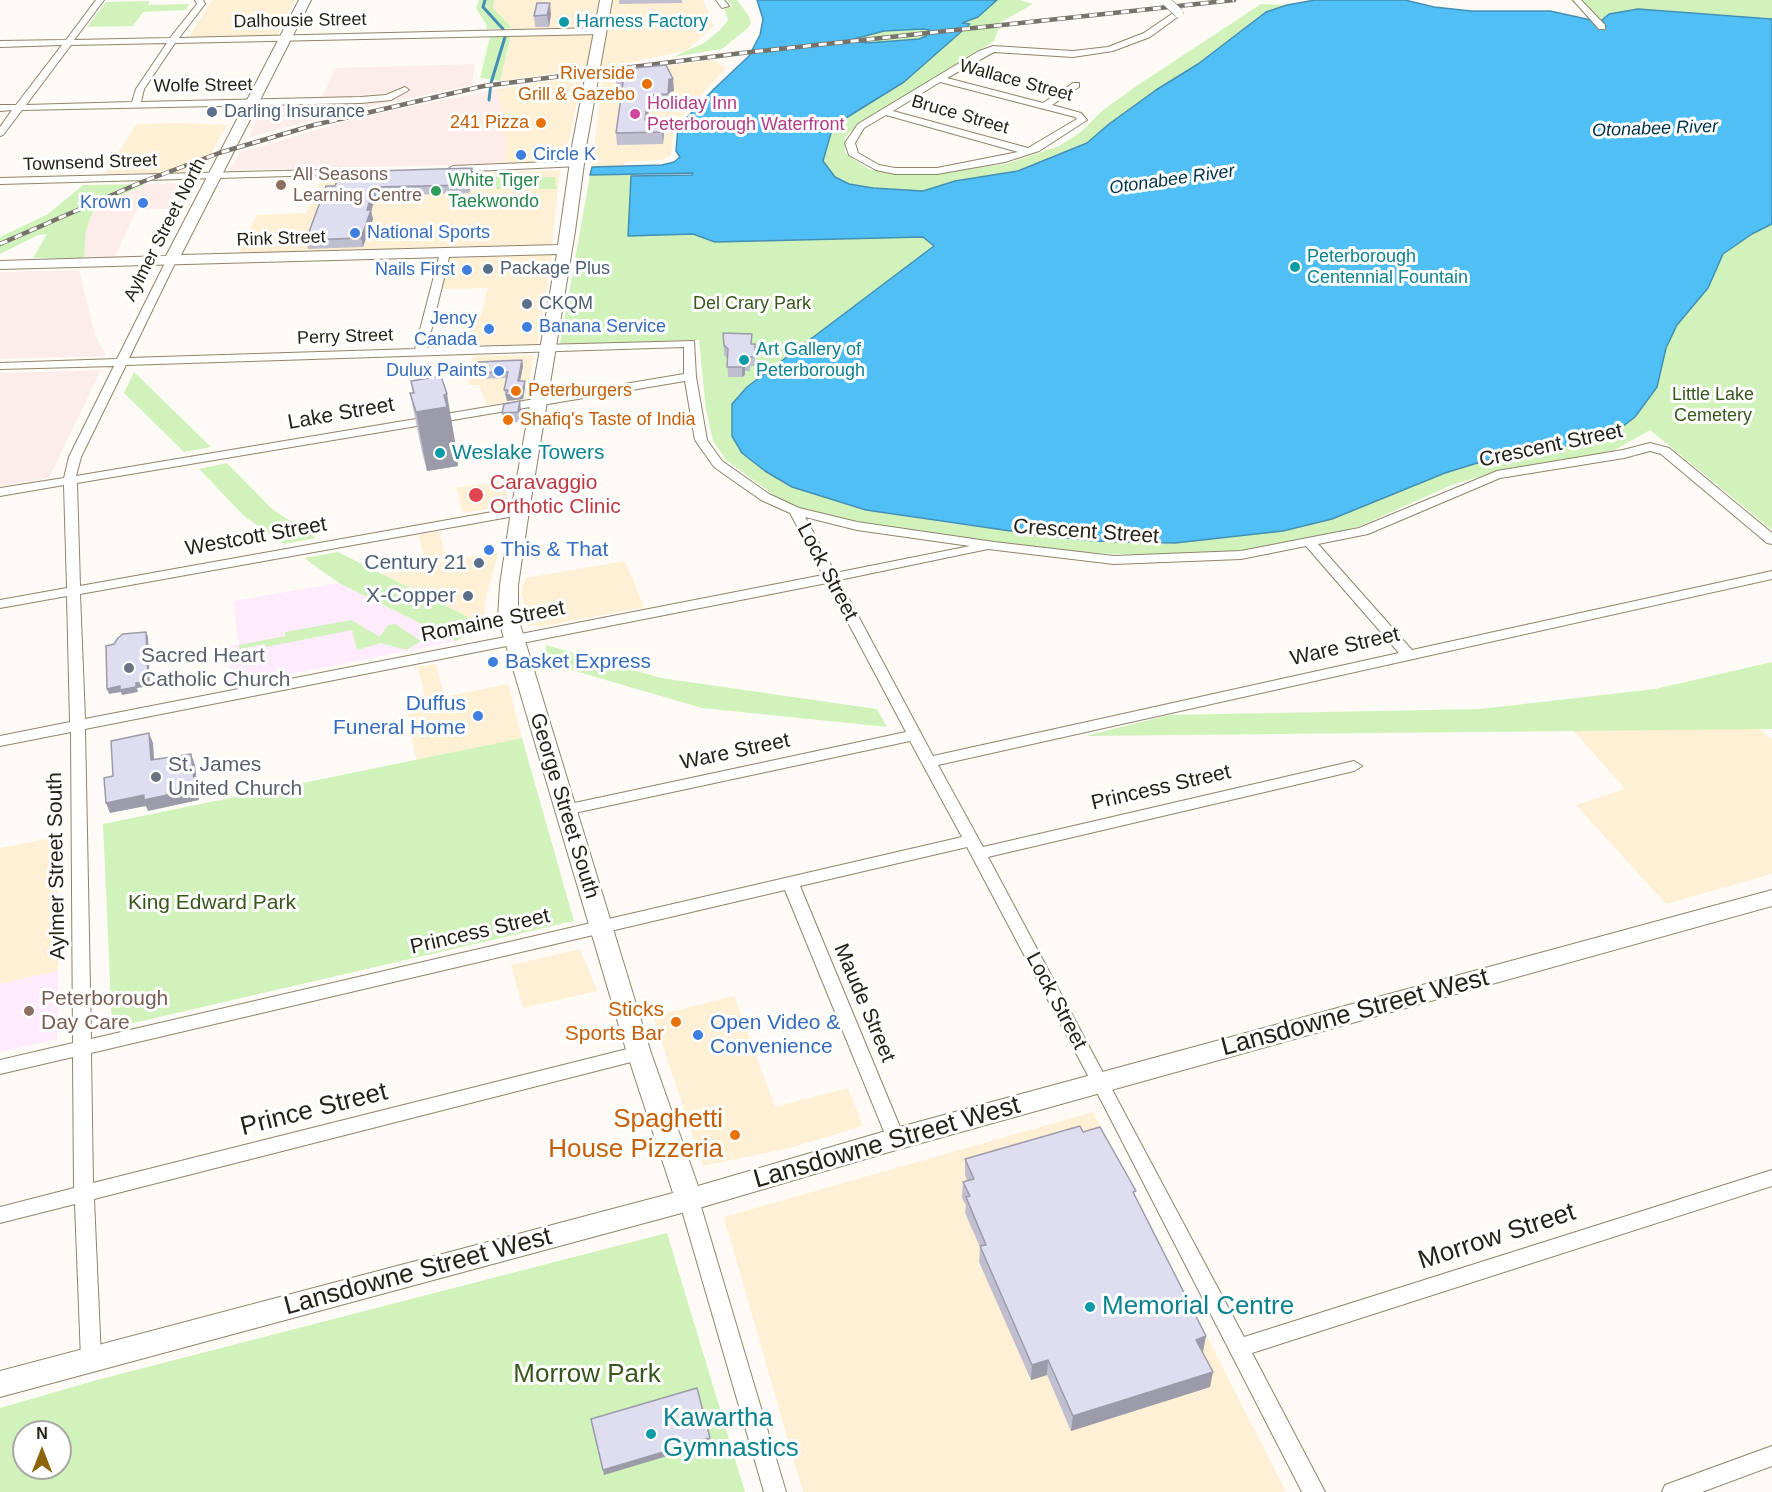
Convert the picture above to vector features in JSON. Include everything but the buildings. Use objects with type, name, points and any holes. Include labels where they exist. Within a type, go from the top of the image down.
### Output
[{"type":"main road","name":"Aylmer Street North","points":[[171,261],[305,0]]},
{"type":"main road","name":"George Street South","points":[[606,0],[576,164],[520,511],[509,585],[508,618],[639,1053],[689,1200]]},
{"type":"main road","name":"Rink Street","points":[[0,266],[564,249]]},
{"type":"main road","name":"Lansdowne Street West","points":[[0,1384],[689,1200],[896,1138],[1772,898]]},
{"type":"street","points":[[0,133],[100,0]]},
{"type":"street","points":[[1027,151],[1005,159],[937,171],[907,172],[876,167],[854,155],[850,143],[861,126],[982,53],[993,50],[1065,54],[1091,52],[1123,45],[1148,35],[1179,13],[1166,0]]},
{"type":"street","points":[[1577,0],[1602,27]]},
{"type":"street","points":[[138,100],[140,89],[185,22],[193,16],[200,2]]},
{"type":"street","name":"Dalhousie Street","points":[[0,44],[600,31]]},
{"type":"street","name":"Wallace Street","points":[[940,78],[1046,105],[1082,117],[1080,123],[1043,146],[1027,151]]},
{"type":"street","points":[[1046,105],[1076,85]]},
{"type":"street","name":"Wolfe Street","points":[[0,108],[138,100],[252,101],[388,98],[405,90]]},
{"type":"street","name":"Bruce Street","points":[[884,111],[1027,151]]},
{"type":"street","points":[[438,169],[576,164]]},
{"type":"street","name":"Townsend Street","points":[[0,181],[366,171]]},
{"type":"street","points":[[420,352],[445,254]]},
{"type":"street","name":"Aylmer Street North","points":[[70,481],[75,457],[171,261]]},
{"type":"street","name":"Perry Street","points":[[0,366],[690,343]]},
{"type":"street","name":"Crescent Street","points":[[690,343],[690,377],[701,440],[718,464],[765,497],[795,511],[857,526],[994,546],[1114,560],[1241,555],[1363,531],[1497,475],[1624,454],[1650,447],[1665,451],[1772,540]]},
{"type":"street","name":"Lake Street","points":[[0,492],[690,377]]},
{"type":"street","name":"Aylmer Street South","points":[[70,481],[77,725],[84,1195],[91,1359]]},
{"type":"street","name":"Westcott Street","points":[[0,604],[520,511]]},
{"type":"street","name":"Lock Street","points":[[795,511],[1100,1082],[1314,1492]]},
{"type":"street","points":[[1310,543],[1408,655]]},
{"type":"street","name":"Romaine Street","points":[[0,741],[994,546]]},
{"type":"street","name":"Ware Street","points":[[928,762],[1772,575]]},
{"type":"street","name":"Ware Street","points":[[565,810],[914,735]]},
{"type":"street","name":"Princess Street","points":[[0,1067],[791,884],[1354,766]]},
{"type":"street","name":"Maude Street","points":[[791,884],[896,1138]]},
{"type":"street","name":"Prince Street","points":[[0,1215],[639,1053]]},
{"type":"street","name":"Morrow Street","points":[[1239,1348],[1772,1178]]},
{"type":"street","points":[[689,1200],[775,1492]]},
{"type":"street","points":[[1673,1492],[1772,1456]]},
{"type":"shaded area","points":[[212,0],[295,0],[276,36],[189,37]]},
{"type":"shaded area","points":[[494,0],[703,0],[714,26],[686,51],[612,66],[500,81],[513,30],[492,8]]},
{"type":"shaded area","points":[[714,60],[726,68],[674,125],[671,155],[662,160],[625,162],[623,167],[592,167],[603,73]]},
{"type":"shaded area","points":[[475,64],[472,85],[354,110],[249,137],[266,98],[322,97],[335,68]]},
{"type":"shaded area","points":[[582,77],[566,155],[558,160],[547,162],[505,164],[505,130],[497,89]]},
{"type":"shaded area","points":[[497,89],[505,130],[505,164],[229,170],[241,152],[357,118]]},
{"type":"shaded area","points":[[136,124],[227,125],[201,172],[105,174]]},
{"type":"shaded area","points":[[560,170],[552,245],[238,255],[256,215],[306,213],[321,178]]},
{"type":"shaded area","points":[[195,183],[184,208],[137,210],[114,258],[84,258],[86,229],[93,211],[146,184]]},
{"type":"shaded area","points":[[552,255],[538,344],[460,346],[466,317],[481,316],[488,288],[438,289],[446,258]]},
{"type":"shaded area","points":[[79,270],[95,334],[106,356],[0,359],[0,272]]},
{"type":"shaded area","points":[[534,355],[526,399],[487,405],[479,385],[468,385],[473,356]]},
{"type":"shaded area","points":[[101,370],[49,478],[0,486],[0,373]]},
{"type":"shaded area","points":[[509,480],[505,506],[463,513],[456,488]]},
{"type":"shaded area","points":[[439,531],[446,561],[498,553],[485,602],[484,625],[382,574],[425,564],[419,535]]},
{"type":"shaded area","points":[[625,561],[644,607],[540,627],[530,625],[521,592],[526,578]]},
{"type":"shaded area","points":[[339,583],[456,641],[230,686],[227,647],[239,644],[233,601]]},
{"type":"shaded area","points":[[436,664],[444,697],[508,684],[522,738],[416,760],[408,714],[428,710],[418,667]]},
{"type":"shaded area","points":[[1760,729],[1772,740],[1772,874],[1666,904],[1576,805],[1625,789],[1573,730]]},
{"type":"shaded area","points":[[58,837],[58,971],[0,984],[0,848]]},
{"type":"shaded area","points":[[580,949],[597,991],[523,1008],[511,965]]},
{"type":"shaded area","name":"Peterborough Day Care","points":[[58,971],[57,1039],[0,1052],[0,984]]},
{"type":"shaded area","points":[[734,996],[775,1107],[848,1088],[863,1126],[790,1148],[703,1166],[653,1016]]},
{"type":"shaded area","points":[[1093,1112],[1286,1492],[803,1492],[724,1217]]},
{"type":"green space","points":[[479,0],[494,0],[493,8],[512,28],[486,29],[487,26],[476,8]]},
{"type":"green space","points":[[727,0],[737,0],[749,16],[751,23],[748,28],[722,49],[673,57],[704,43],[720,30],[728,20],[724,8],[733,6]]},
{"type":"green space","points":[[997,0],[1020,0],[1033,4],[1001,22],[994,41],[860,123],[845,137],[845,153],[868,169],[912,175],[1006,164],[1059,146],[1081,132],[1103,110],[1138,85],[1261,4],[1287,5],[1266,12],[1198,64],[1156,90],[1109,124],[1087,143],[1048,160],[1018,171],[955,181],[924,191],[849,184],[834,176],[822,161],[833,125],[904,82],[969,24],[961,23],[978,17]]},
{"type":"green space","points":[[1571,0],[1772,0],[1772,18],[1638,9],[1606,27],[1597,27]]},
{"type":"green space","points":[[150,1],[148,5],[189,4],[186,10],[143,12],[133,26],[87,27],[106,2]]},
{"type":"green space","points":[[930,30],[926,37],[919,39],[880,43],[848,40],[884,31]]},
{"type":"green space","points":[[511,36],[500,81],[480,78],[490,37]]},
{"type":"green space","points":[[503,172],[501,175],[506,178],[555,177],[557,189],[497,189],[494,185],[497,173]]},
{"type":"green space","points":[[635,173],[629,236],[693,234],[715,242],[923,237],[935,247],[747,387],[732,404],[792,487],[866,510],[954,524],[1096,541],[1175,543],[1283,531],[1332,519],[1445,473],[1487,460],[1657,387],[1666,348],[1677,325],[1708,288],[1723,254],[1752,234],[1772,224],[1772,530],[1650,430],[1613,451],[1493,473],[1454,484],[1360,526],[1313,539],[1258,549],[1181,556],[1112,554],[1051,549],[921,532],[810,513],[782,501],[726,460],[713,441],[706,410],[699,340],[560,344],[590,175]]},
{"type":"green space","points":[[146,184],[93,211],[86,230],[84,258],[33,258],[47,234],[38,235],[0,254],[0,237],[48,214],[83,185]]},
{"type":"green space","points":[[134,372],[211,447],[184,452],[124,393]]},
{"type":"green space","points":[[227,463],[272,509],[316,538],[284,544],[244,516],[199,469]]},
{"type":"green space","points":[[338,552],[484,625],[456,641],[339,583],[304,558]]},
{"type":"green space","points":[[351,620],[380,637],[388,625],[395,624],[421,641],[406,650],[381,643],[357,650],[352,630],[266,647],[265,644],[239,649],[239,645],[285,636],[285,632]]},
{"type":"green space","points":[[546,645],[661,678],[877,709],[887,727],[702,708],[544,662]]},
{"type":"green space","points":[[1772,662],[1772,729],[1085,736],[1169,715],[1480,709],[1655,689]]},
{"type":"green space","name":"King Edward Park","points":[[522,738],[574,921],[112,1028],[103,824]]},
{"type":"green space","name":"Morrow Park","points":[[667,1233],[745,1492],[0,1492],[0,1408],[97,1380]]},
{"type":"water","name":"Otonabee River","points":[[757,0],[997,0],[978,17],[962,23],[970,24],[904,82],[833,126],[823,161],[835,177],[849,184],[873,188],[923,191],[955,181],[1018,171],[1087,143],[1109,124],[1156,90],[1198,64],[1266,12],[1287,5],[1315,0],[1405,0],[1434,7],[1471,11],[1550,11],[1591,20],[1598,27],[1606,27],[1602,20],[1609,14],[1638,9],[1772,19],[1772,224],[1752,234],[1723,254],[1708,288],[1677,325],[1666,348],[1657,387],[1635,417],[1622,427],[1571,445],[1487,460],[1445,473],[1332,519],[1283,531],[1175,543],[1096,541],[1038,535],[866,510],[792,487],[765,471],[742,453],[732,436],[732,404],[747,387],[934,246],[923,237],[715,242],[693,234],[628,236],[631,176],[692,175],[693,173],[590,175],[592,167],[662,165],[674,162],[680,157],[676,151],[678,127],[749,56],[760,35],[763,19]],"holes":[[[929,30],[926,36],[919,39],[867,43],[850,40],[884,31]]]},
{"type":"waterway","points":[[485,0],[483,7],[503,29],[505,37],[491,83],[489,100]]},
{"type":"railway","points":[[0,244],[142,182],[219,153],[314,125],[484,86],[742,53],[1234,0]]},
{"type":"place","name":"Harness Factory","points":[[564,22]]},
{"type":"place","name":"Riverside Grill & Gazebo","points":[[647,84]]},
{"type":"place","name":"Darling Insurance","points":[[212,112]]},
{"type":"place","name":"Holiday Inn Peterborough Waterfront","points":[[635,114]]},
{"type":"place","name":"241 Pizza","points":[[541,123]]},
{"type":"place","name":"Circle K","points":[[521,155]]},
{"type":"place","name":"All Seasons Learning Centre","points":[[281,185]]},
{"type":"place","name":"White Tiger Taekwondo","points":[[436,191]]},
{"type":"place","name":"Krown","points":[[143,203]]},
{"type":"place","name":"National Sports","points":[[355,233]]},
{"type":"place","name":"Peterborough Centennial Fountain","points":[[1295,267]]},
{"type":"place","name":"Package Plus","points":[[488,269]]},
{"type":"place","name":"Nails First","points":[[467,270]]},
{"type":"place","name":"CKQM","points":[[527,304]]},
{"type":"place","name":"Banana Service","points":[[527,327]]},
{"type":"place","name":"Jency Canada","points":[[489,329]]},
{"type":"place","name":"Art Gallery of Peterborough","points":[[744,360]]},
{"type":"place","name":"Dulux Paints","points":[[499,371]]},
{"type":"place","name":"Peterburgers","points":[[516,391]]},
{"type":"place","name":"Shafiq's Taste of India","points":[[508,420]]},
{"type":"place","name":"Weslake Towers","points":[[440,453]]},
{"type":"place","name":"Caravaggio Orthotic Clinic","points":[[476,495]]},
{"type":"place","name":"This & That","points":[[489,550]]},
{"type":"place","name":"Century 21","points":[[479,563]]},
{"type":"place","name":"X-Copper","points":[[468,596]]},
{"type":"place","name":"Basket Express","points":[[493,662]]},
{"type":"place","name":"Sacred Heart Catholic Church","points":[[129,668]]},
{"type":"place","name":"Duffus Funeral Home","points":[[478,716]]},
{"type":"place","name":"St. James United Church","points":[[156,777]]},
{"type":"place","name":"Peterborough Day Care","points":[[29,1011]]},
{"type":"place","name":"Sticks Sports Bar","points":[[676,1022]]},
{"type":"place","name":"Open Video & Convenience","points":[[698,1035]]},
{"type":"place","name":"Spaghetti House Pizzeria","points":[[735,1135]]},
{"type":"place","name":"Memorial Centre","points":[[1090,1307]]},
{"type":"place","name":"Kawartha Gymnastics","points":[[651,1434]]},
{"type":"park label","name":"Del Crary Park","points":[[752,304]]},
{"type":"park label","name":"Little Lake Cemetery","points":[[1713,405]]}]
